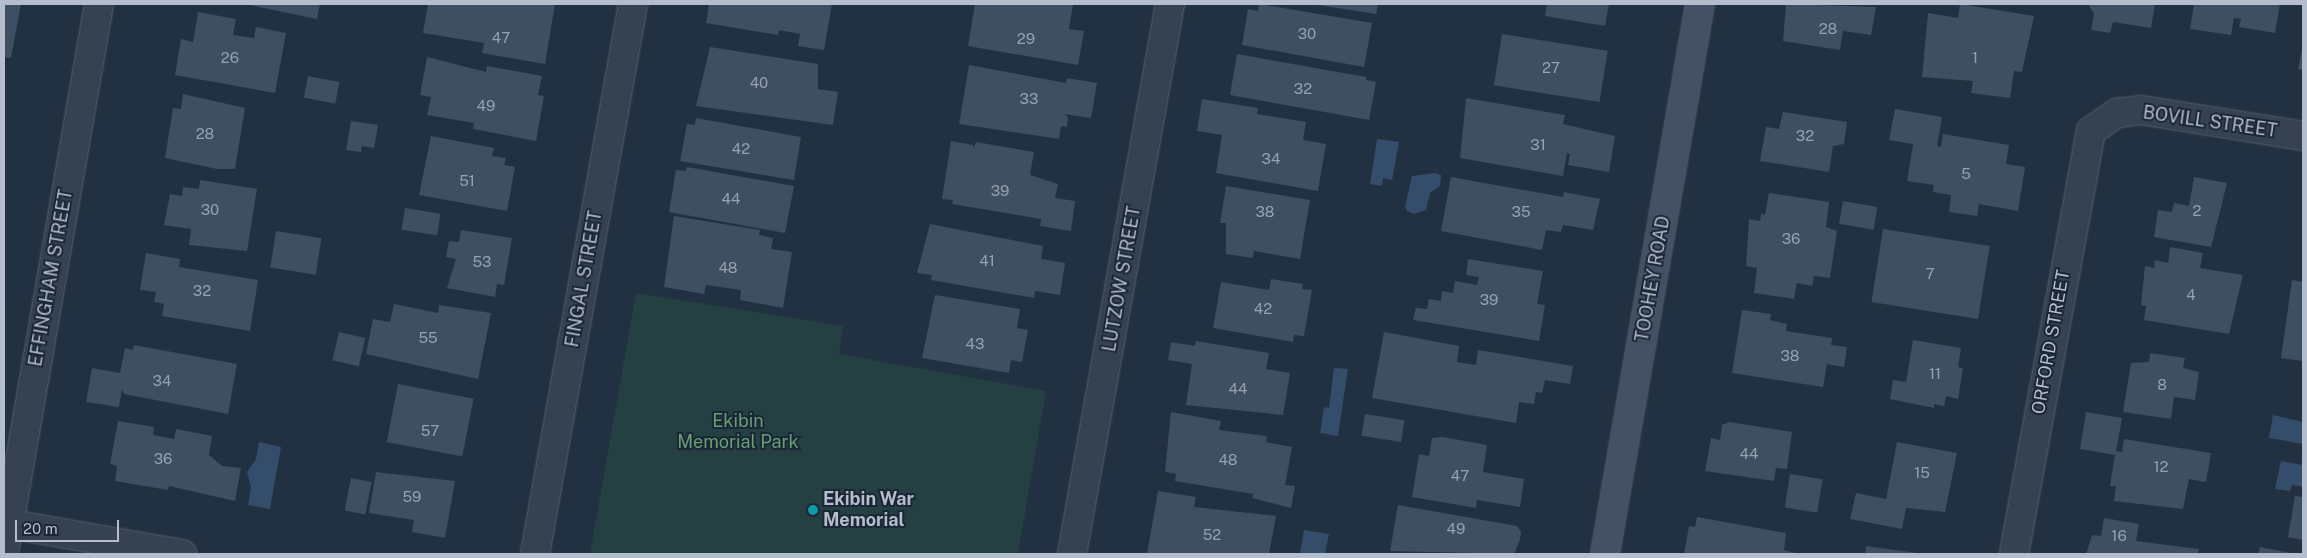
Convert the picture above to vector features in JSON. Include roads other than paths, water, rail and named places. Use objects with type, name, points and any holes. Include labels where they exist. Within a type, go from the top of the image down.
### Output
[{"type":"main road","name":"TOOHEY ROAD","points":[[1605,554],[1700,4]]},
{"type":"street","name":"EFFINGHAM STREET","points":[[4,553],[6,523],[99,4]]},
{"type":"street","name":"FINGAL STREET","points":[[535,554],[632,4]]},
{"type":"street","name":"LUTZOW STREET","points":[[1072,554],[1170,4]]},
{"type":"street","name":"BOVILL STREET","points":[[2091,130],[2117,113],[2141,110],[2303,136]]},
{"type":"street","name":"ORFORD STREET","points":[[2014,554],[2091,130]]},
{"type":"street","points":[[6,523],[182,554]]},
{"type":"water","points":[[1377,139],[1399,142],[1392,180],[1383,178],[1382,186],[1370,184]]},
{"type":"water","points":[[1435,173],[1441,175],[1440,186],[1430,193],[1426,210],[1414,214],[1407,211],[1405,207],[1412,176]]},
{"type":"water","points":[[1334,368],[1348,369],[1338,436],[1320,433],[1324,407],[1329,408]]},
{"type":"water","points":[[2273,415],[2303,422],[2303,444],[2269,438]]},
{"type":"water","points":[[259,442],[281,447],[270,509],[248,505],[251,488],[247,472],[256,459]]},
{"type":"water","points":[[2281,461],[2303,465],[2303,487],[2292,485],[2290,491],[2275,489]]},
{"type":"water","points":[[1304,530],[1329,534],[1325,554],[1300,554]]},
{"type":"place","name":"Ekibin War Memorial","points":[[813,510]]},
{"type":"park label","name":"Ekibin Memorial Park","points":[[738,432]]}]
